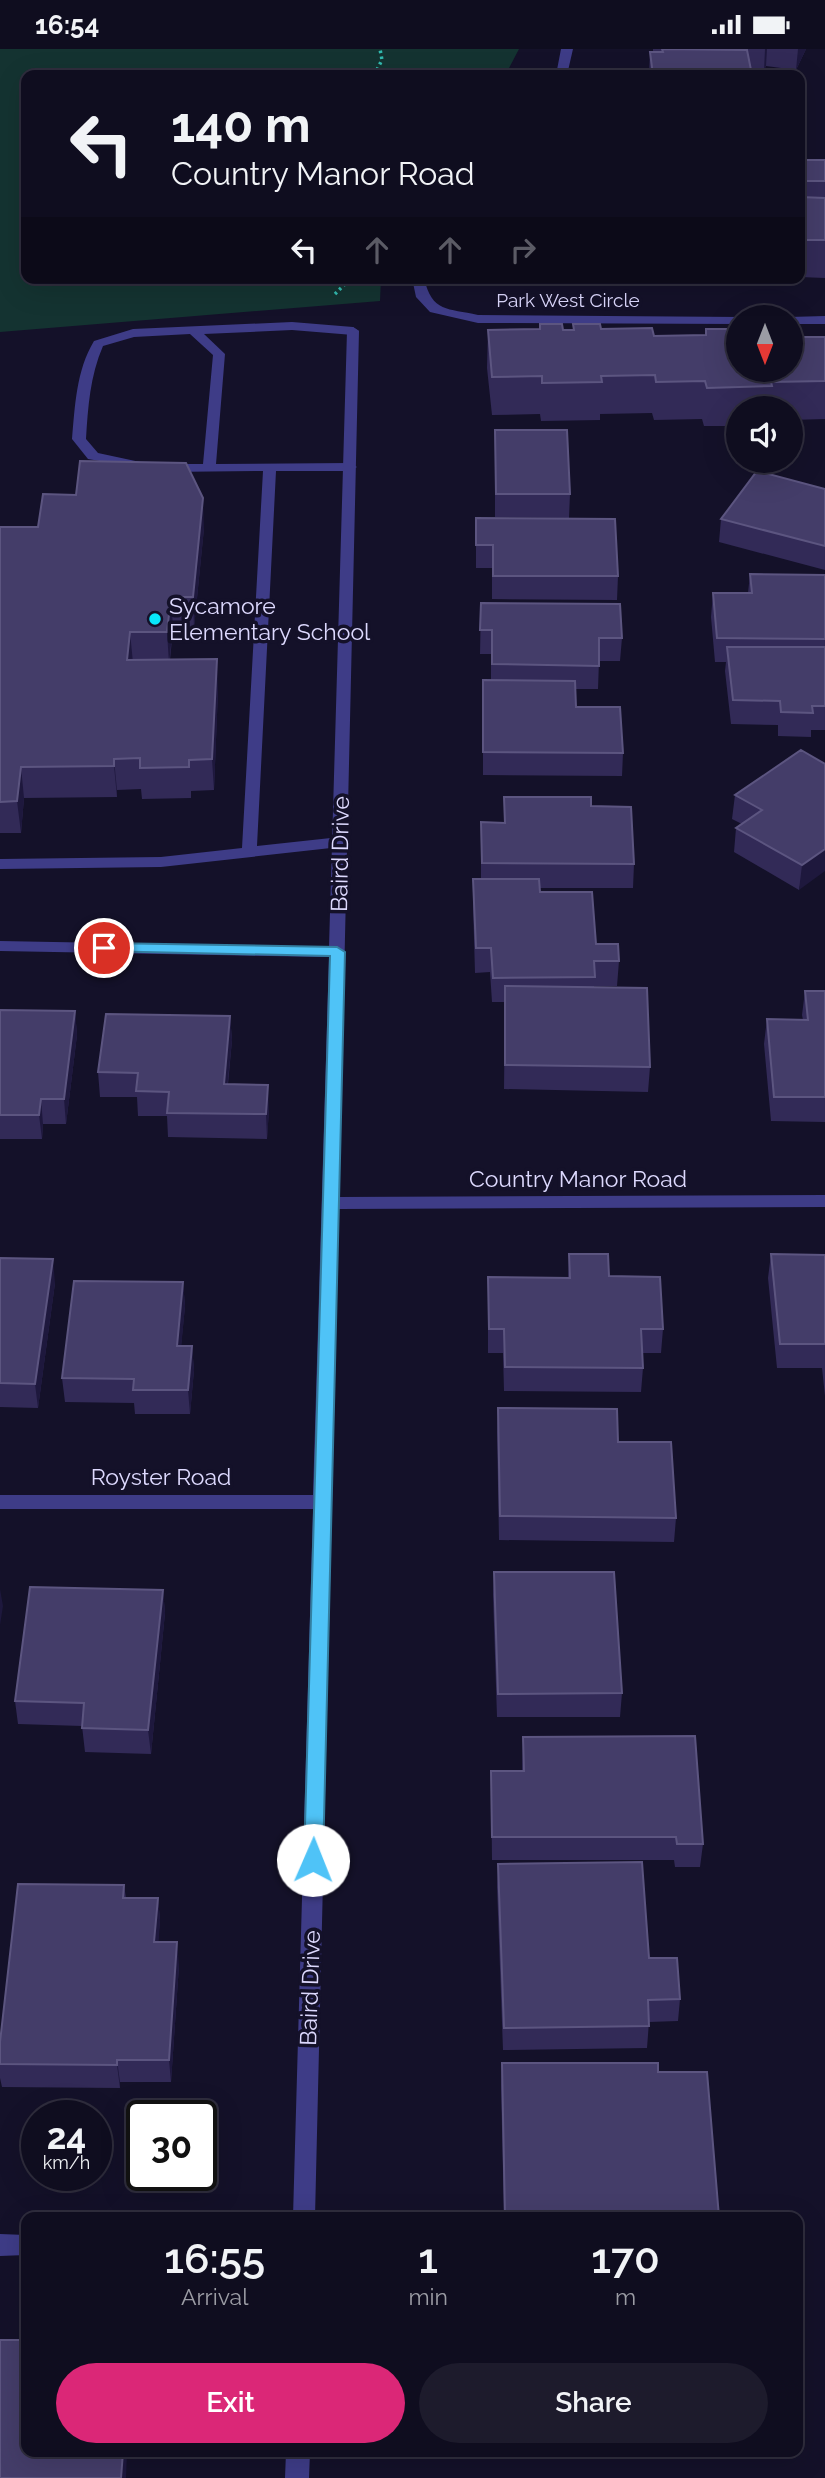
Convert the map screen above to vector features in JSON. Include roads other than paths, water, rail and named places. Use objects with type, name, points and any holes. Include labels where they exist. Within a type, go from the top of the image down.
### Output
[{"type":"street","points":[[563,70],[567,49]]},
{"type":"street","name":"Park West Circle","points":[[419,284],[422,297],[434,309],[478,319],[726,320]]},
{"type":"street","points":[[803,320],[825,320]]},
{"type":"street","name":"Baird Drive","points":[[194,331],[292,326],[353,331],[304,2212]]},
{"type":"street","points":[[209,468],[219,354],[194,331],[133,333],[98,344],[91,359],[81,403],[79,439],[93,456],[120,464],[150,466],[209,468],[350,467]]},
{"type":"street","points":[[249,852],[270,468]]},
{"type":"street","points":[[0,864],[161,862],[340,842]]},
{"type":"street","points":[[0,946],[337,952]]},
{"type":"street","name":"Country Manor Road","points":[[330,1203],[825,1201]]},
{"type":"street","name":"Royster Road","points":[[0,1502],[323,1502]]},
{"type":"street","points":[[0,2245],[21,2245]]},
{"type":"street","points":[[297,2478],[298,2457]]},
{"type":"place","name":"Sycamore Elementary School","points":[[155,619]]}]
